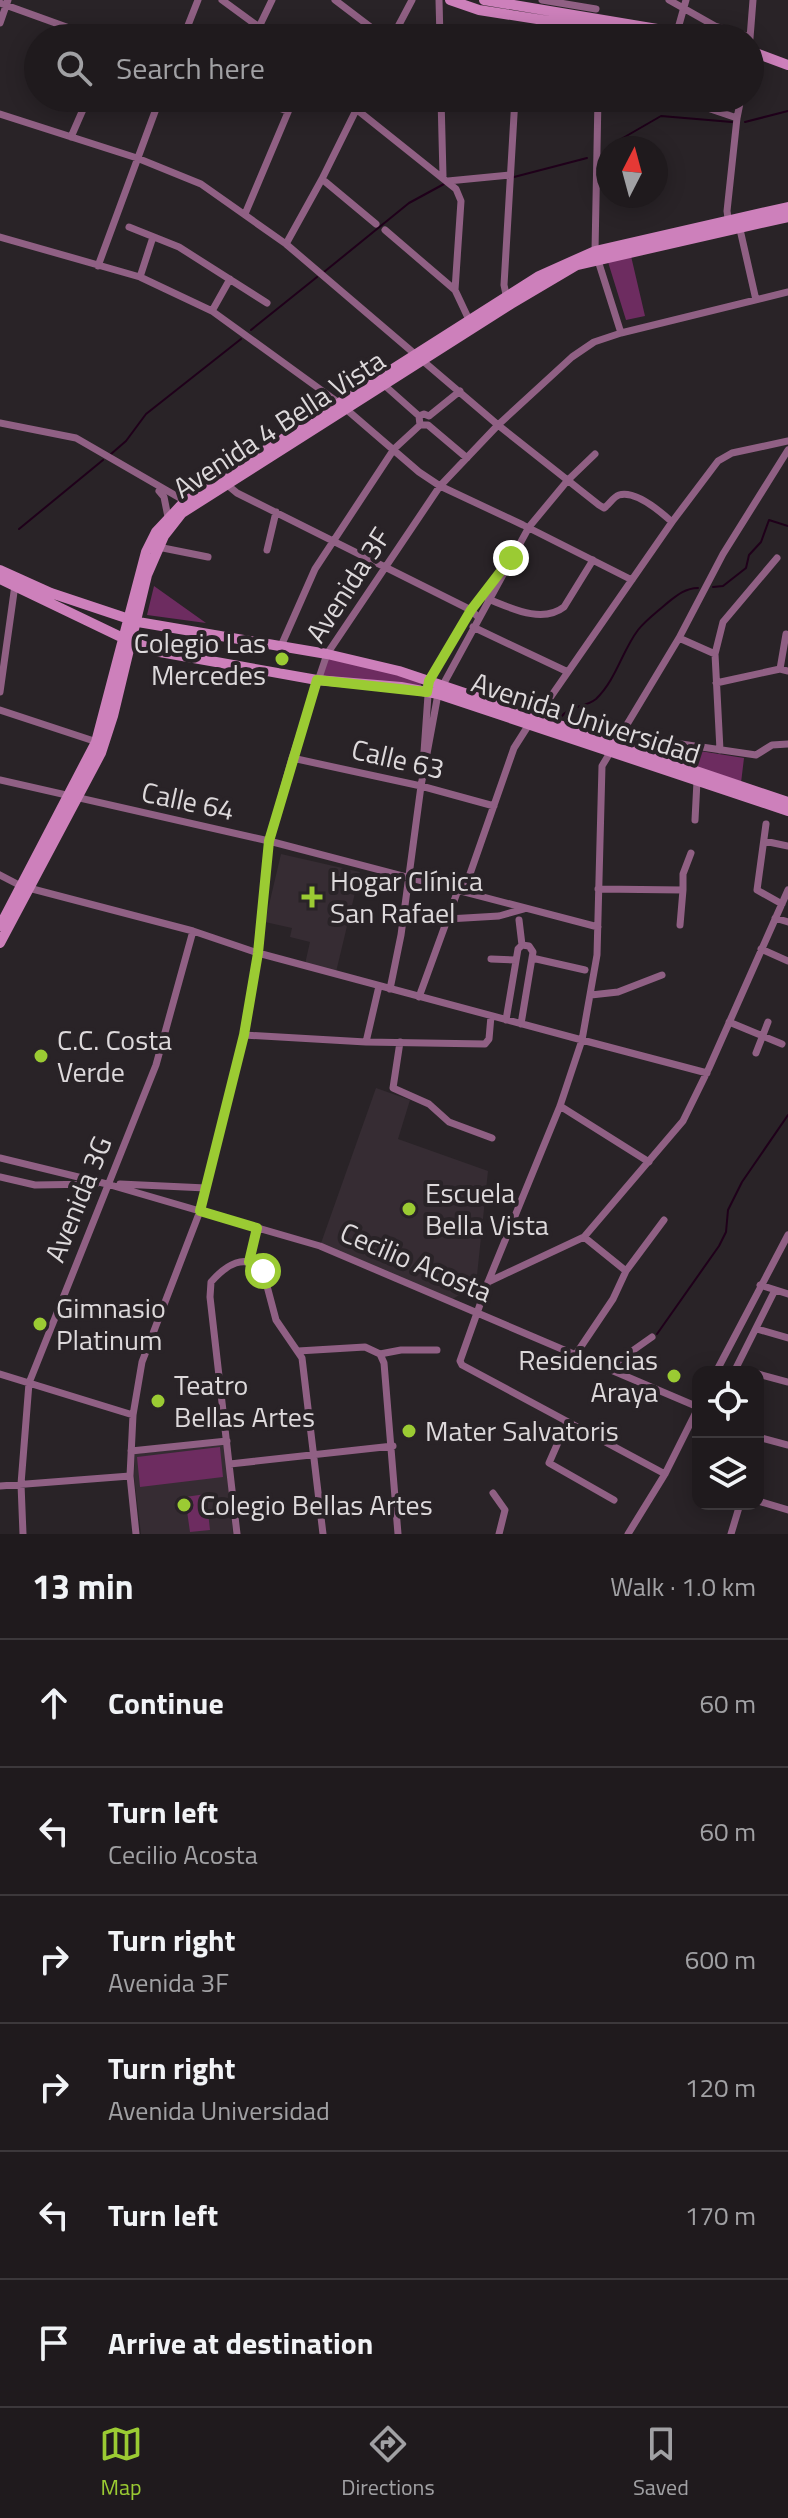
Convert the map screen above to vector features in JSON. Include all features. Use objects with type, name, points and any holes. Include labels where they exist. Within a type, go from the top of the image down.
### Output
[{"type":"street","points":[[189,24],[198,0]]},
{"type":"street","points":[[222,0],[255,24]]},
{"type":"street","points":[[260,24],[272,0]]},
{"type":"street","points":[[335,0],[367,24]]},
{"type":"street","points":[[399,24],[412,0]]},
{"type":"street","points":[[439,0],[440,24]]},
{"type":"street","points":[[450,0],[479,10],[597,24]]},
{"type":"street","points":[[484,0],[597,24]]},
{"type":"street","points":[[542,0],[597,24]]},
{"type":"street","points":[[596,0],[597,24]]},
{"type":"street","points":[[669,0],[685,3],[712,24]]},
{"type":"street","points":[[751,24],[753,0]]},
{"type":"street","points":[[0,23],[5,3],[60,24]]},
{"type":"street","points":[[679,24],[685,3]]},
{"type":"street","points":[[764,47],[788,58]]},
{"type":"street","points":[[764,56],[788,65]]},
{"type":"street","points":[[71,137],[82,112]]},
{"type":"street","points":[[98,266],[155,112]]},
{"type":"street","points":[[245,214],[287,112]]},
{"type":"street","points":[[286,244],[322,179],[353,112]]},
{"type":"street","points":[[369,112],[456,189],[461,201],[455,290]]},
{"type":"street","points":[[442,112],[446,179]]},
{"type":"street","points":[[508,301],[504,285],[514,112]]},
{"type":"street","points":[[598,112],[596,255],[621,333]]},
{"type":"street","points":[[719,112],[737,118]]},
{"type":"street","points":[[738,112],[727,211],[756,300]]},
{"type":"street","points":[[0,114],[137,158],[201,184],[286,244],[498,425],[599,505],[604,508],[615,496],[626,494],[652,506],[672,522]]},
{"type":"street","points":[[446,179],[510,175]]},
{"type":"street","points":[[322,179],[376,224]]},
{"type":"street","name":"Avenida 4 Bella Vista","points":[[734,225],[788,207]]},
{"type":"street","name":"Avenida 4 Bella Vista","points":[[132,620],[158,547],[172,523],[182,513],[224,482],[566,262],[734,225],[788,217]]},
{"type":"street","points":[[129,227],[179,247],[267,303]]},
{"type":"street","points":[[385,230],[455,290],[471,324]]},
{"type":"street","points":[[0,237],[140,277],[212,311],[343,406],[440,486],[632,580]]},
{"type":"street","points":[[140,277],[153,237]]},
{"type":"street","points":[[212,311],[230,279]]},
{"type":"street","name":"Avenida 3F","points":[[136,1534],[130,1476],[133,1415],[142,1362],[200,1211],[244,1035],[258,953],[269,841],[292,758],[327,654],[440,486],[498,425],[572,357],[594,342],[621,333],[788,292]]},
{"type":"street","points":[[381,381],[467,458]]},
{"type":"street","points":[[281,646],[315,569],[394,449],[460,391]]},
{"type":"street","points":[[0,423],[76,438],[185,501]]},
{"type":"street","points":[[419,997],[514,748],[672,522],[723,456],[788,441]]},
{"type":"street","points":[[665,1474],[462,1365],[460,1357],[560,1106],[582,1040],[591,995],[598,927],[601,771],[614,744],[679,638],[723,554],[788,450]]},
{"type":"street","points":[[434,688],[473,627],[529,527],[568,480],[595,454]]},
{"type":"street","points":[[224,482],[276,512],[471,610],[478,617]]},
{"type":"street","name":"Avenida 4 Bella Vista","points":[[100,743],[146,552],[156,532],[185,501],[224,482]]},
{"type":"street","points":[[155,486],[164,497],[168,517]]},
{"type":"street","points":[[267,550],[276,512]]},
{"type":"street","points":[[158,547],[208,557]]},
{"type":"street","points":[[390,989],[410,879],[434,688],[471,610],[511,558]]},
{"type":"street","points":[[720,750],[715,654],[723,622],[777,558]]},
{"type":"street","points":[[488,599],[524,613],[546,615],[559,611],[593,560]]},
{"type":"street","name":"Avenida Universidad","points":[[0,570],[51,593],[132,620],[327,654],[399,671],[434,688],[532,722],[614,744],[788,802]]},
{"type":"street","name":"Avenida Universidad","points":[[0,579],[155,650],[317,680],[434,688]]},
{"type":"street","points":[[0,692],[3,644],[15,585]]},
{"type":"street","points":[[473,627],[568,672]]},
{"type":"street","points":[[716,683],[784,670],[786,634]]},
{"type":"street","points":[[679,638],[715,654]]},
{"type":"street","name":"Avenida 4 Bella Vista","points":[[0,943],[25,887],[100,743],[126,661],[127,639]]},
{"type":"street","points":[[126,661],[155,650]]},
{"type":"street","points":[[0,710],[100,743]]},
{"type":"street","points":[[614,744],[756,755],[767,746],[788,744]]},
{"type":"street","name":"Avenida Universidad","points":[[614,744],[697,781],[788,811]]},
{"type":"street","name":"Calle 63","points":[[292,758],[421,786],[494,806]]},
{"type":"street","name":"Calle 64","points":[[0,780],[269,841],[598,927]]},
{"type":"street","points":[[695,820],[697,781]]},
{"type":"street","points":[[766,824],[757,890],[782,904]]},
{"type":"street","points":[[764,841],[788,846]]},
{"type":"street","points":[[680,925],[683,874],[691,853]]},
{"type":"street","points":[[0,875],[25,887],[193,931],[258,953],[707,1073]]},
{"type":"street","name":"Avenida 4 Bella Vista","points":[[0,926],[25,887]]},
{"type":"street","points":[[598,889],[683,890]]},
{"type":"street","points":[[488,1282],[584,1237],[683,1121],[788,890]]},
{"type":"street","points":[[448,919],[499,916],[527,908]]},
{"type":"street","points":[[775,918],[788,922]]},
{"type":"street","points":[[506,1020],[518,949],[522,945],[519,920]]},
{"type":"street","name":"Avenida 3G","points":[[23,1534],[21,1484],[29,1383],[156,1065],[193,931]]},
{"type":"street","points":[[521,1024],[532,958],[532,948],[522,945]]},
{"type":"street","points":[[761,949],[788,961]]},
{"type":"street","points":[[532,958],[585,970]]},
{"type":"street","points":[[491,959],[516,960]]},
{"type":"street","points":[[591,995],[618,992],[662,975]]},
{"type":"street","points":[[366,1042],[379,986]]},
{"type":"street","points":[[244,1035],[366,1042],[485,1044],[489,1039],[491,1016]]},
{"type":"street","points":[[729,1022],[782,1044]]},
{"type":"street","points":[[756,1053],[768,1022]]},
{"type":"street","points":[[400,1042],[393,1088],[429,1104],[449,1122],[492,1138]]},
{"type":"street","points":[[560,1106],[649,1162]]},
{"type":"street","name":"Cecilio Acosta","points":[[0,1158],[107,1184],[320,1246],[692,1405]]},
{"type":"street","name":"Cecilio Acosta","points":[[0,1177],[35,1185],[107,1184]]},
{"type":"street","points":[[107,1184],[206,1188]]},
{"type":"street","points":[[576,1354],[613,1299],[626,1271],[664,1220]]},
{"type":"street","points":[[249,1262],[257,1228]]},
{"type":"street","points":[[719,1366],[788,1235]]},
{"type":"street","points":[[584,1237],[626,1271]]},
{"type":"street","points":[[237,1534],[210,1297],[211,1282],[230,1265],[240,1261],[249,1262],[263,1271],[276,1320],[302,1358],[323,1534]]},
{"type":"street","points":[[760,1285],[788,1294]]},
{"type":"street","points":[[737,1366],[775,1290]]},
{"type":"street","points":[[757,1329],[788,1338]]},
{"type":"street","points":[[608,1368],[652,1337]]},
{"type":"street","points":[[298,1351],[365,1347],[380,1354],[401,1350],[437,1350]]},
{"type":"street","points":[[380,1354],[384,1363],[393,1446],[398,1534]]},
{"type":"street","points":[[0,1374],[133,1415]]},
{"type":"street","points":[[764,1376],[788,1382]]},
{"type":"street","points":[[628,1534],[665,1474],[692,1420]]},
{"type":"street","points":[[567,1422],[549,1463],[614,1500]]},
{"type":"street","points":[[762,1438],[788,1445]]},
{"type":"street","points":[[131,1451],[227,1441]]},
{"type":"street","points":[[230,1464],[393,1446]]},
{"type":"street","points":[[0,1486],[130,1476]]},
{"type":"street","points":[[493,1493],[505,1507],[499,1534]]},
{"type":"street","points":[[764,1503],[788,1510]]},
{"type":"street","points":[[731,1534],[738,1510]]},
{"type":"shaded area","points":[[631,256],[645,316],[626,320],[608,262]]},
{"type":"shaded area","points":[[154,586],[206,623],[147,615]]},
{"type":"shaded area","points":[[327,654],[420,680],[421,686],[317,680]]},
{"type":"shaded area","points":[[624,739],[744,758],[741,783],[622,744]]},
{"type":"shaded area","name":"Hogar Clínica San Rafael","points":[[281,854],[360,872],[336,972],[305,964],[310,942],[290,937],[292,928],[265,922]]},
{"type":"shaded area","name":"Escuela Bella Vista","points":[[376,1088],[410,1100],[398,1139],[488,1171],[476,1285],[451,1300],[320,1246]]},
{"type":"shaded area","name":"Colegio Bellas Artes","points":[[225,1444],[233,1534],[141,1534],[134,1476],[135,1454]]},
{"type":"shaded area","points":[[220,1447],[223,1477],[140,1487],[137,1457]]},
{"type":"shaded area","points":[[206,1494],[210,1530],[190,1532],[185,1497]]},
{"type":"waterway","points":[[745,122],[788,111]]},
{"type":"waterway","points":[[626,136],[661,116],[732,122]]},
{"type":"waterway","points":[[514,177],[587,158]]},
{"type":"waterway","points":[[324,272],[409,203],[444,184]]},
{"type":"waterway","points":[[251,330],[317,277]]},
{"type":"waterway","points":[[111,454],[126,441],[146,414],[241,339]]},
{"type":"waterway","points":[[19,529],[103,460]]},
{"type":"waterway","points":[[713,587],[723,586],[746,568],[749,555],[761,542],[769,520],[788,526]]},
{"type":"waterway","points":[[559,719],[568,711],[596,699],[614,674],[632,638],[648,619],[681,593],[698,588]]},
{"type":"waterway","points":[[657,1334],[719,1246],[726,1232],[728,1210],[742,1182],[788,1115]]},
{"type":"place","name":"Colegio Las Mercedes","points":[[282,659]]},
{"type":"place","name":"Hogar Clínica San Rafael","points":[[312,897]]},
{"type":"place","name":"C.C. Costa Verde","points":[[41,1056]]},
{"type":"place","name":"Escuela Bella Vista","points":[[409,1209]]},
{"type":"place","name":"Gimnasio Platinum","points":[[40,1324]]},
{"type":"place","name":"Residencias Araya","points":[[674,1376]]},
{"type":"place","name":"Teatro Bellas Artes","points":[[158,1401]]},
{"type":"place","name":"Mater Salvatoris","points":[[409,1431]]},
{"type":"place","name":"Colegio Bellas Artes","points":[[184,1505]]},
{"type":"route","points":[[263,1271],[249,1262],[257,1228],[200,1211],[244,1035],[258,953],[269,841],[317,680],[427,692],[429,681],[471,610],[511,558]]}]
